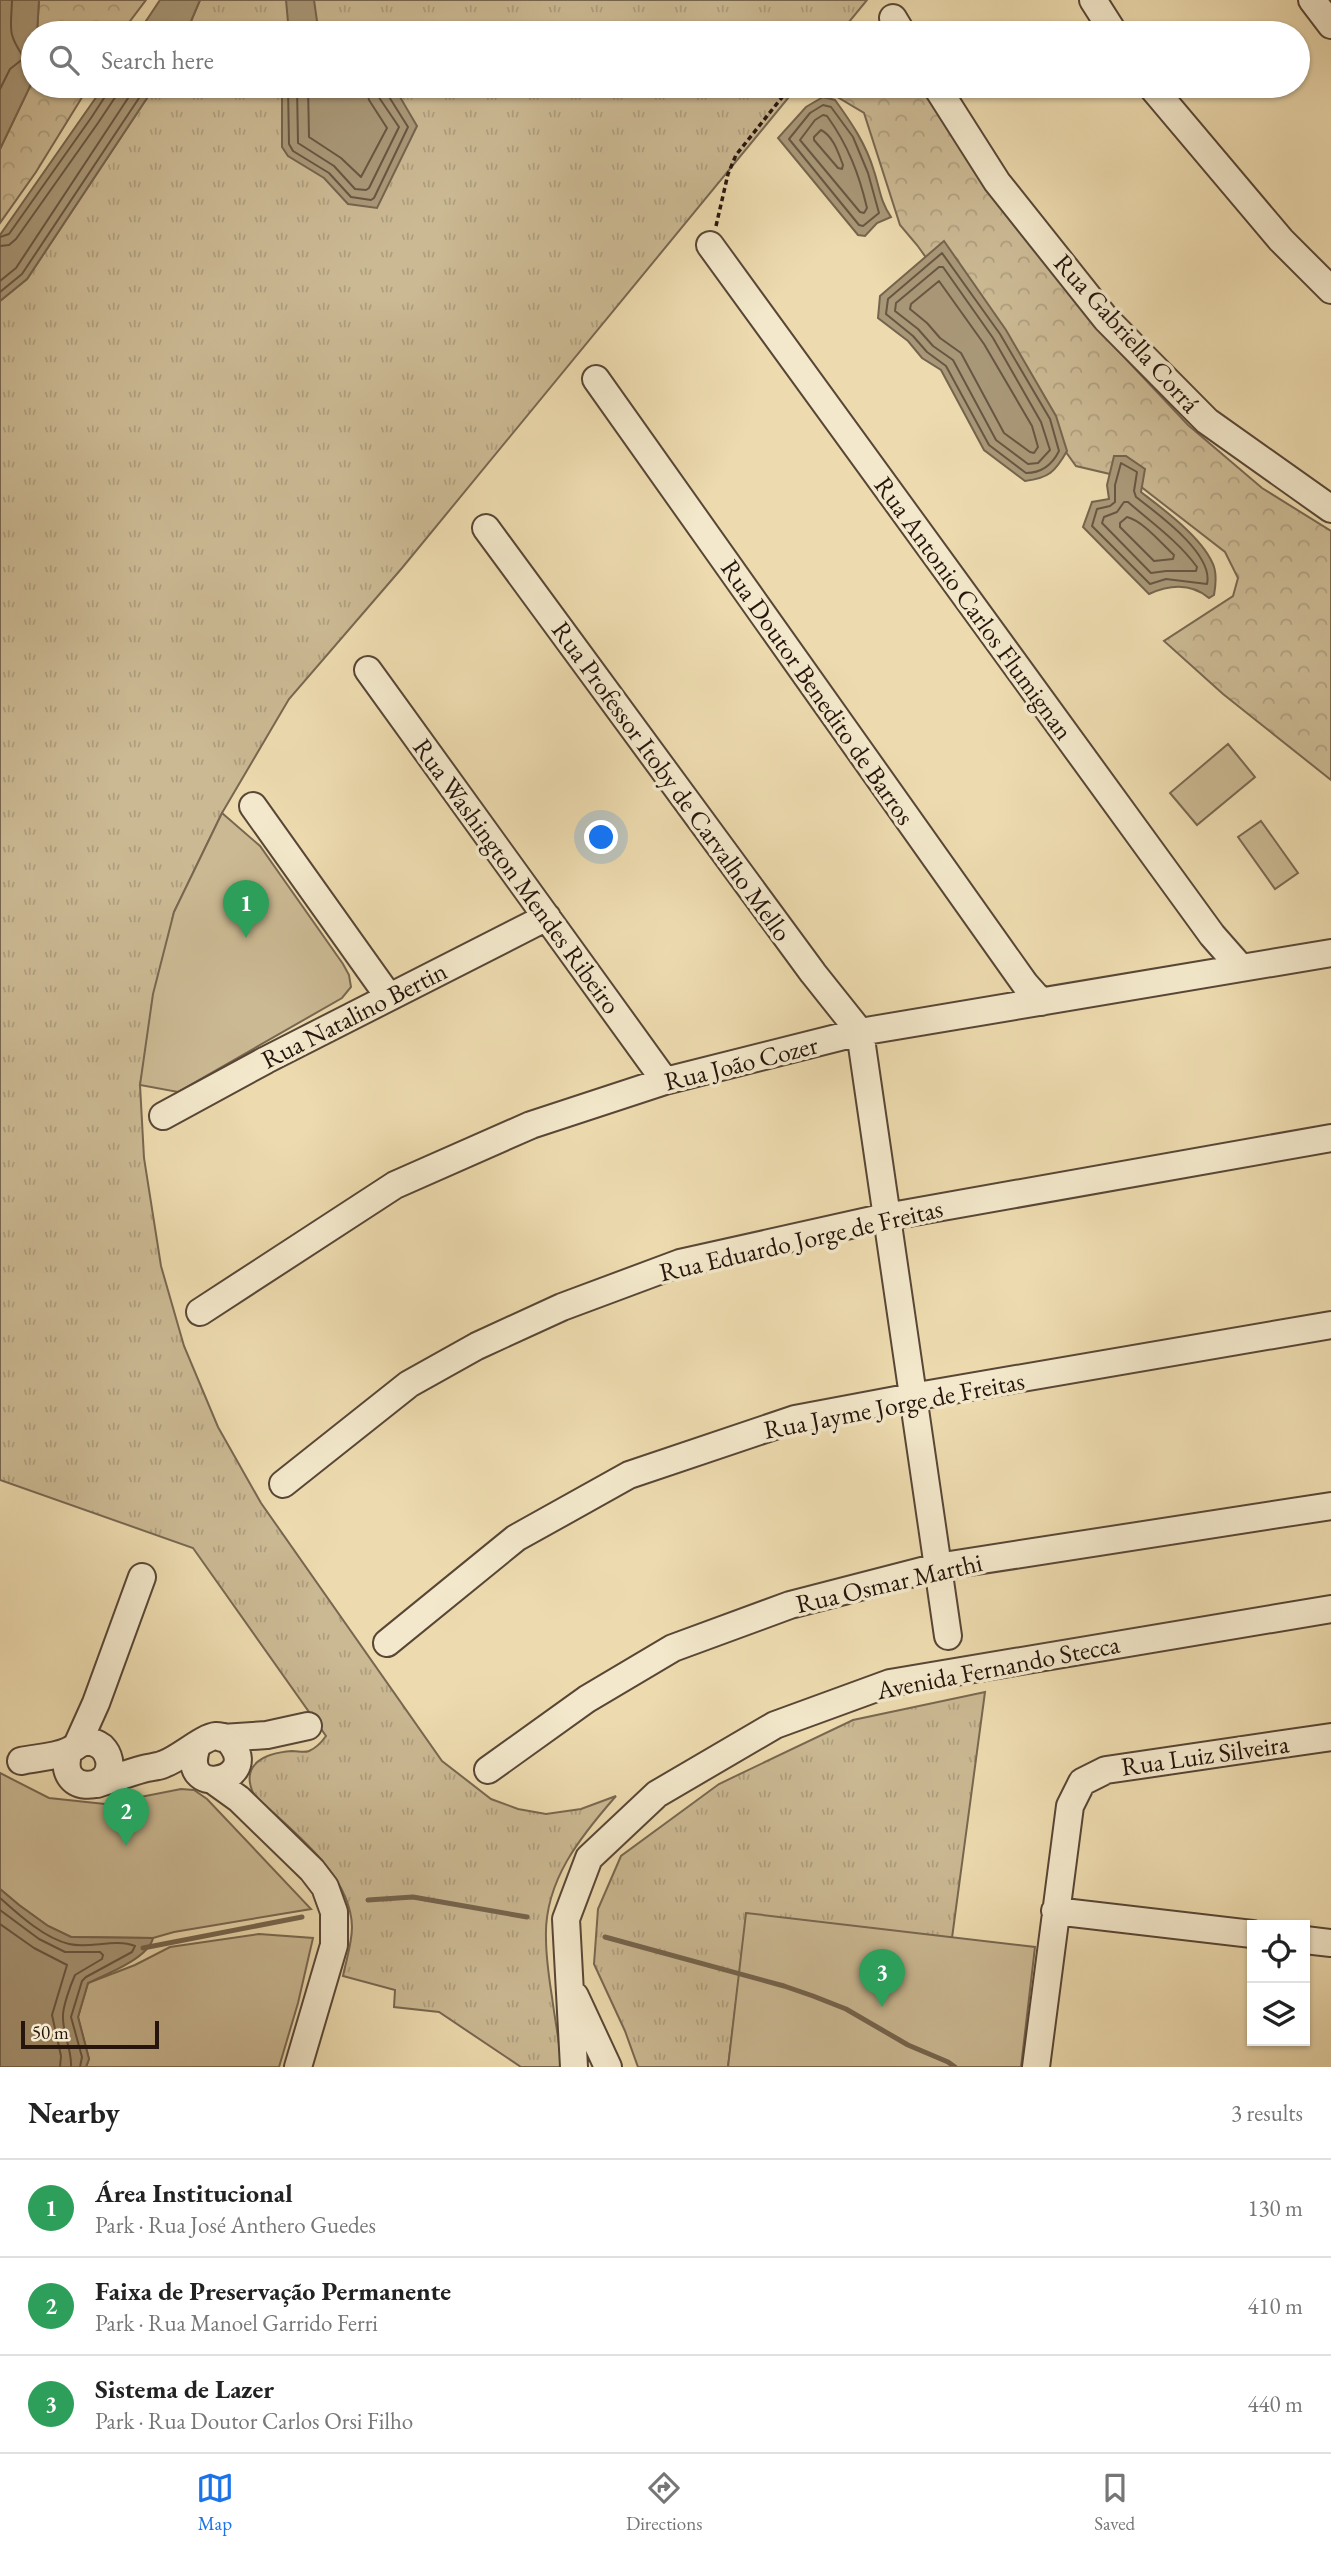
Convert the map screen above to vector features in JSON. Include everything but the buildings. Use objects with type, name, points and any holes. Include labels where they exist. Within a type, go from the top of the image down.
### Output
[{"type":"street","points":[[1093,0],[1106,21]]},
{"type":"street","points":[[1312,0],[1331,25]]},
{"type":"street","name":"Rua Gabriella Corrá","points":[[944,98],[998,182],[1106,319],[1207,421],[1331,509]]},
{"type":"street","points":[[1161,98],[1281,240],[1331,290]]},
{"type":"street","name":"Rua Antonio Carlos Flumignan","points":[[710,245],[1212,935],[1241,968]]},
{"type":"street","name":"Rua Doutor Benedito de Barros","points":[[596,379],[1009,961],[1041,1002]]},
{"type":"street","name":"Rua Professor Itoby de Carvalho Mello","points":[[486,528],[813,973],[860,1032]]},
{"type":"street","name":"Rua Washington Mendes Ribeiro","points":[[368,670],[665,1082]]},
{"type":"street","points":[[253,806],[389,997]]},
{"type":"street","name":"Rua Natalino Bertin","points":[[163,1116],[547,917]]},
{"type":"street","name":"Rua João Cozer","points":[[200,1312],[395,1185],[531,1125],[665,1082],[860,1032],[1331,953]]},
{"type":"street","points":[[860,1032],[947,1636]]},
{"type":"street","name":"Rua Eduardo Jorge de Freitas","points":[[283,1484],[409,1384],[477,1346],[550,1313],[680,1263],[886,1217],[1331,1139]]},
{"type":"street","name":"Rua Jayme Jorge de Freitas","points":[[387,1643],[516,1538],[629,1475],[794,1419],[1331,1325]]},
{"type":"street","name":"Rua Osmar Marthi","points":[[488,1770],[587,1699],[673,1648],[790,1605],[937,1567],[1331,1506]]},
{"type":"street","points":[[89,1748],[96,1703],[142,1577]]},
{"type":"street","name":"Avenida Fernando Stecca","points":[[573,2066],[566,1919],[589,1858],[657,1794],[775,1725],[890,1683],[1331,1609]]},
{"type":"street","points":[[298,2067],[334,1945],[334,1912],[325,1887],[312,1870],[239,1798],[215,1766],[205,1738],[267,1735],[308,1726]]},
{"type":"street","points":[[10,1754],[86,1783],[154,1766],[215,1766],[267,1735]]},
{"type":"street","name":"Rua Luiz Silveira","points":[[1055,1911],[1070,1806],[1082,1782],[1105,1770],[1331,1737]]},
{"type":"street","points":[[89,1748],[110,1765],[106,1776],[86,1783],[67,1774],[65,1762],[89,1748]]},
{"type":"street","points":[[10,1754],[89,1748],[154,1766]]},
{"type":"street","points":[[1036,2067],[1055,1911],[1247,1933]]},
{"type":"street","points":[[1310,1941],[1331,1943]]},
{"type":"street","points":[[569,1982],[608,2067]]},
{"type":"path","points":[[710,245],[728,174],[736,155],[781,98]]},
{"type":"green space","points":[[39,0],[146,0],[130,21],[38,21]]},
{"type":"green space","points":[[200,0],[867,0],[850,21],[191,21]]},
{"type":"green space","points":[[24,98],[82,98],[36,172],[0,223],[0,149]]},
{"type":"green space","points":[[147,98],[788,98],[402,568],[289,699],[222,813],[174,912],[140,1085],[144,1158],[161,1266],[184,1346],[218,1427],[261,1503],[442,1761],[491,1799],[518,1809],[546,1814],[581,1809],[616,1796],[578,1843],[551,1897],[547,1917],[547,1960],[561,2067],[521,2067],[439,2012],[394,2007],[395,1990],[343,1976],[352,1927],[349,1907],[341,1888],[316,1854],[254,1795],[250,1784],[252,1768],[257,1762],[282,1752],[309,1751],[326,1736],[193,1548],[0,1480],[0,301],[27,279]]},
{"type":"green space","points":[[839,98],[932,98],[977,171],[1030,245],[1109,341],[1188,425],[1262,488],[1331,531],[1331,780],[1223,694],[1164,641],[1233,596],[1238,578],[1225,552],[1131,479],[1076,466],[900,225],[864,113]]},
{"type":"green space","points":[[1228,744],[1255,777],[1197,825],[1170,793]]},
{"type":"green space","points":[[222,813],[260,846],[343,964],[351,987],[342,998],[178,1092],[140,1085],[153,994],[174,912]]},
{"type":"green space","points":[[1261,821],[1298,873],[1275,889],[1238,837]]},
{"type":"green space","points":[[985,1692],[952,1938],[747,1914],[728,2067],[638,2067],[625,2031],[594,1964],[598,1909],[621,1856],[719,1784],[853,1720]]},
{"type":"green space","points":[[0,1773],[49,1798],[105,1804],[181,1789],[194,1790],[207,1799],[311,1909],[174,1932],[153,1938],[71,1937],[48,1926],[0,1889]]},
{"type":"green space","points":[[746,1913],[1035,1947],[1021,2067],[728,2067]]},
{"type":"green space","points":[[259,1934],[313,1938],[279,2067],[86,2067],[89,2059],[78,2017],[88,1983],[135,1965],[170,1947]]},
{"type":"water","points":[[0,0],[39,0],[38,21],[21,21],[21,98],[24,98],[0,149]]},
{"type":"water","points":[[160,0],[200,0],[191,21],[146,21]]},
{"type":"water","points":[[286,0],[314,0],[317,21],[288,21]]},
{"type":"water","points":[[96,98],[147,98],[27,279],[0,301],[0,235]]},
{"type":"water","points":[[282,98],[401,98],[417,126],[377,208],[348,204],[324,178],[288,156],[282,147]]},
{"type":"water","points":[[821,98],[835,100],[867,152],[882,200],[891,217],[877,223],[865,236],[858,235],[778,138],[806,107]]},
{"type":"water","points":[[944,241],[1006,330],[1056,416],[1067,451],[1055,469],[1046,476],[1025,481],[984,450],[941,370],[922,358],[908,341],[878,318],[880,296]]},
{"type":"water","points":[[1114,456],[1126,456],[1145,469],[1141,492],[1199,542],[1215,569],[1214,595],[1209,598],[1195,590],[1180,587],[1149,594],[1083,527],[1092,502],[1109,499],[1107,485]]},
{"type":"water","points":[[0,1889],[48,1926],[71,1937],[153,1938],[144,1952],[135,1959],[88,1983],[78,2017],[89,2059],[86,2067],[0,2067]]},
{"type":"waterway","points":[[368,1900],[413,1897],[527,1917]]},
{"type":"waterway","points":[[143,1948],[302,1917]]},
{"type":"waterway","points":[[605,1937],[813,1996],[846,2009],[908,2045],[955,2067]]},
{"type":"place","name":"Área Institucional","points":[[246,938]]},
{"type":"place","name":"Faixa de Preservação Permanente","points":[[126,1846]]},
{"type":"place","name":"Sistema de Lazer","points":[[882,2007]]}]
